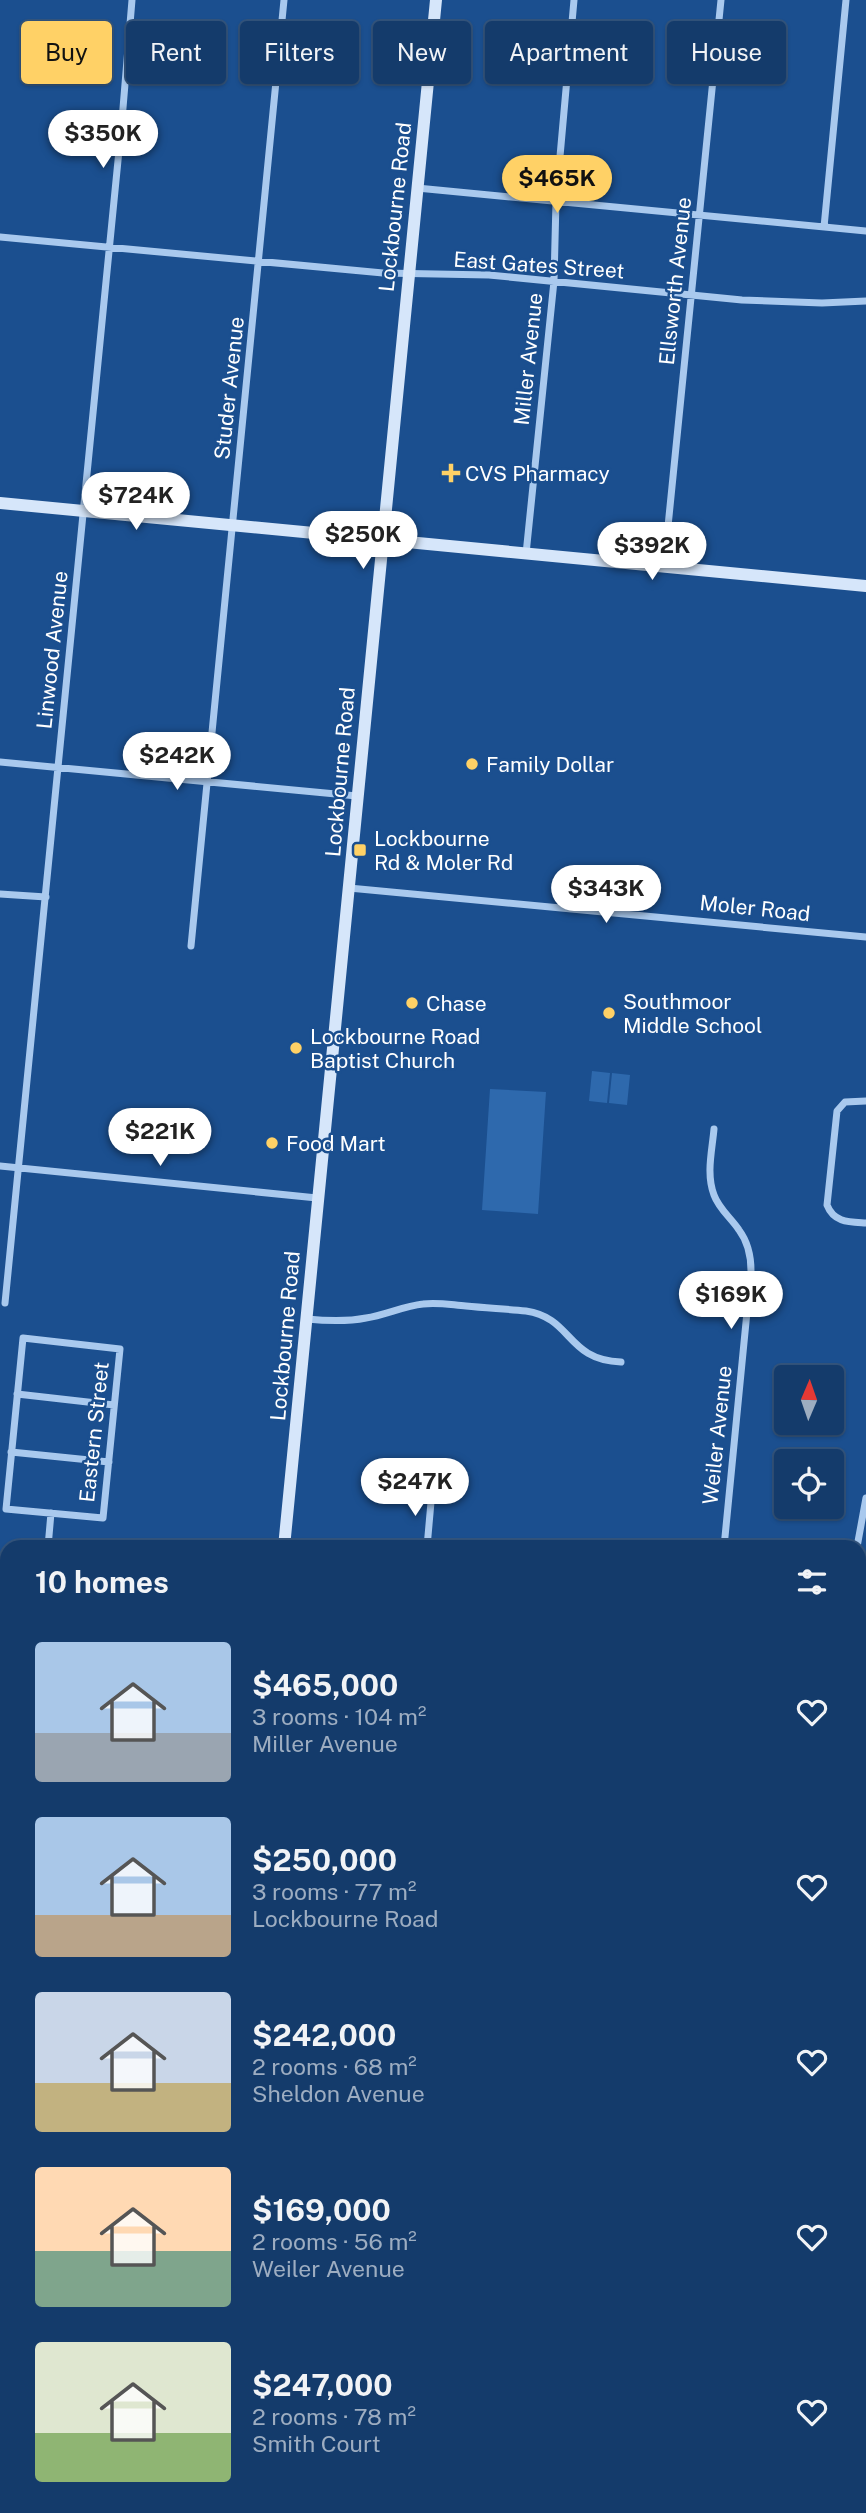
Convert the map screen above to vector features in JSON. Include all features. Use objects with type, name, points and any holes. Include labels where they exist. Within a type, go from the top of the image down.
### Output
[{"type":"main road","name":"Lockbourne Road","points":[[285,1540],[436,0]]},
{"type":"main road","points":[[0,503],[866,586]]},
{"type":"street","name":"Linwood Avenue","points":[[5,1303],[132,0]]},
{"type":"street","name":"Studer Avenue","points":[[191,946],[284,0]]},
{"type":"street","name":"Miller Avenue","points":[[526,554],[554,281],[556,201],[575,0]]},
{"type":"street","name":"Ellsworth Avenue","points":[[664,566],[720,0]]},
{"type":"street","points":[[824,227],[846,0]]},
{"type":"street","points":[[417,188],[866,231]]},
{"type":"street","name":"East Gates Street","points":[[0,237],[408,275],[463,273],[788,302],[866,301]]},
{"type":"street","points":[[0,762],[357,796]]},
{"type":"street","name":"Moler Road","points":[[349,888],[866,937]]},
{"type":"street","points":[[0,894],[46,897]]},
{"type":"street","points":[[866,1101],[845,1102],[837,1111],[827,1194],[827,1205],[831,1214],[840,1220],[866,1223]]},
{"type":"street","name":"Weiler Avenue","points":[[714,1129],[710,1169],[714,1197],[740,1230],[751,1264],[725,1540]]},
{"type":"street","points":[[0,1166],[317,1198]]},
{"type":"street","points":[[307,1319],[341,1321],[367,1318],[406,1307],[434,1303],[528,1312],[553,1320],[580,1350],[590,1356],[608,1362],[621,1362]]},
{"type":"street","name":"Eastern Street","points":[[17,1394],[23,1338],[120,1349],[103,1518],[51,1513]]},
{"type":"street","points":[[49,1540],[51,1513],[6,1509],[17,1394],[114,1405]]},
{"type":"street","points":[[12,1452],[109,1462]]},
{"type":"street","points":[[427,1540],[432,1491]]},
{"type":"street","points":[[858,1540],[866,1498]]},
{"type":"shaded area","points":[[592,1071],[610,1073],[607,1103],[589,1101]]},
{"type":"shaded area","points":[[612,1073],[630,1075],[627,1105],[609,1103]]},
{"type":"shaded area","points":[[490,1089],[546,1092],[538,1214],[482,1210]]},
{"type":"place","name":"CVS Pharmacy","points":[[451,473]]},
{"type":"place","name":"Family Dollar","points":[[472,764]]},
{"type":"place","name":"Lockbourne Rd & Moler Rd","points":[[360,850]]},
{"type":"place","name":"Chase","points":[[412,1003]]},
{"type":"place","name":"Southmoor Middle School","points":[[609,1013]]},
{"type":"place","name":"Lockbourne Road Baptist Church","points":[[296,1048]]},
{"type":"place","name":"Food Mart","points":[[272,1143]]}]
